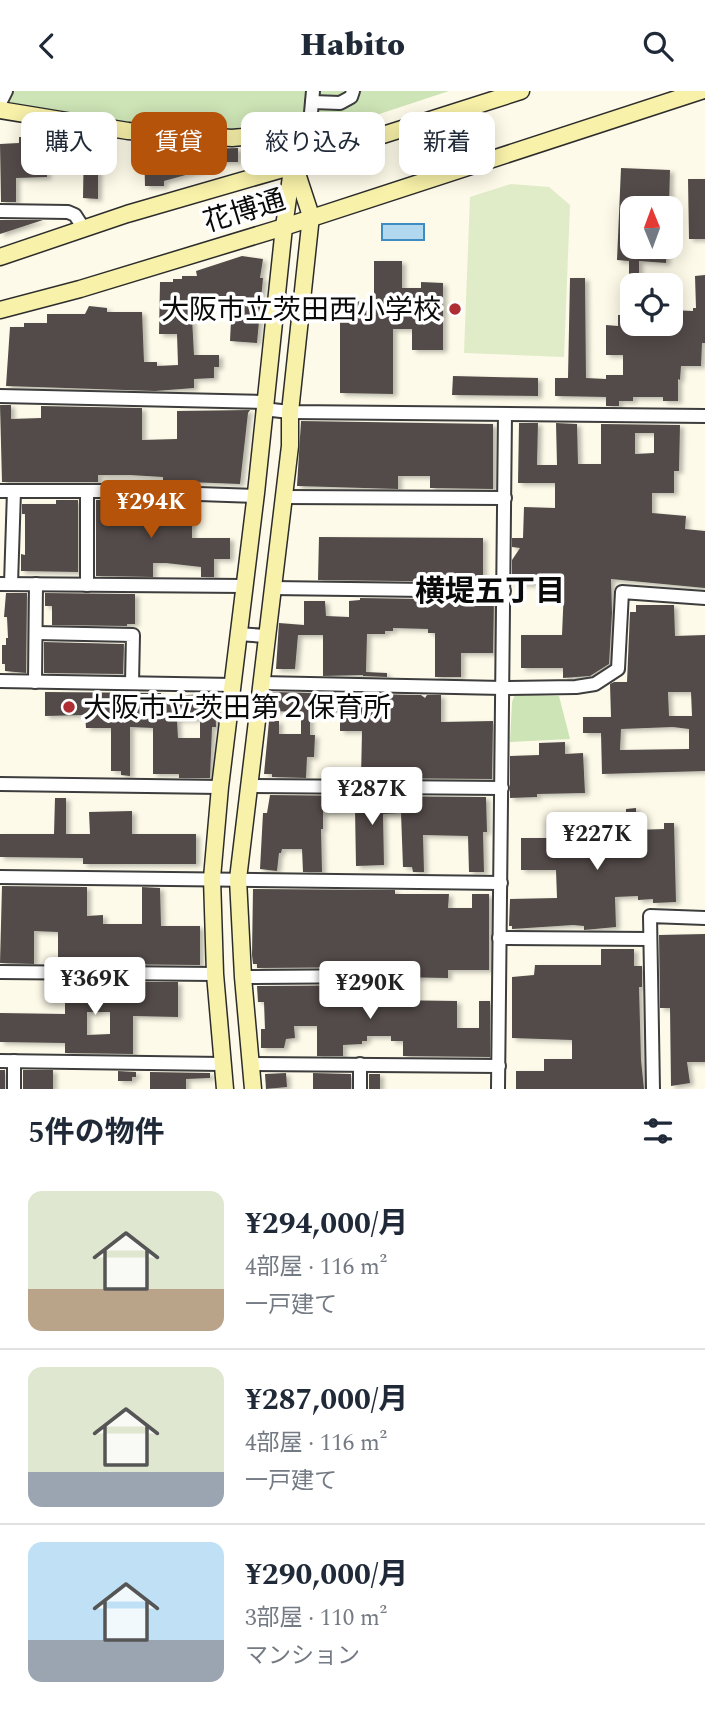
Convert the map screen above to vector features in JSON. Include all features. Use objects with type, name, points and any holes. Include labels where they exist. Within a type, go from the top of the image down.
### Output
[{"type":"street","points":[[0,103],[6,91]]},
{"type":"street","points":[[313,96],[340,103],[351,97],[353,91]]},
{"type":"street","name":"花博通","points":[[385,134],[521,91]]},
{"type":"street","name":"花博通","points":[[0,310],[80,289],[284,227],[701,91]]},
{"type":"street","points":[[0,110],[128,131],[241,137]]},
{"type":"street","name":"花博通","points":[[0,257],[127,214],[262,175]]},
{"type":"street","points":[[225,1089],[215,974],[212,878],[220,787],[292,175]]},
{"type":"street","points":[[253,1089],[238,879],[290,446],[290,412],[311,216],[296,175]]},
{"type":"street","points":[[0,211],[68,212],[75,215],[84,229]]},
{"type":"street","points":[[0,396],[264,406],[290,412],[705,416]]},
{"type":"street","points":[[498,1089],[505,414]]},
{"type":"street","points":[[244,586],[6,584],[7,491],[256,496]]},
{"type":"street","points":[[87,491],[87,585]]},
{"type":"street","points":[[283,496],[505,498]]},
{"type":"street","points":[[36,584],[36,682]]},
{"type":"street","points":[[272,588],[504,591]]},
{"type":"street","points":[[261,683],[503,688],[576,687],[595,684],[618,669],[622,592],[705,598]]},
{"type":"street","points":[[36,633],[133,635],[132,683]]},
{"type":"street","points":[[238,634],[266,636]]},
{"type":"street","points":[[0,681],[233,685]]},
{"type":"street","points":[[0,784],[220,787]]},
{"type":"street","points":[[248,786],[502,788]]},
{"type":"street","points":[[0,877],[501,883]]},
{"type":"street","points":[[653,1089],[650,916],[705,918]]},
{"type":"street","points":[[499,938],[649,939]]},
{"type":"street","points":[[0,972],[215,974]]},
{"type":"street","points":[[243,977],[386,976]]},
{"type":"street","points":[[0,1061],[222,1064]]},
{"type":"street","points":[[14,1061],[14,1089]]},
{"type":"street","points":[[251,1064],[499,1066]]},
{"type":"street","points":[[360,1064],[360,1089]]},
{"type":"green space","points":[[0,91],[449,91],[385,112],[241,112],[241,126],[235,129],[227,129],[227,112],[131,112],[131,123],[117,122],[117,112],[55,112],[0,99]]},
{"type":"green space","points":[[511,184],[549,187],[570,205],[564,357],[464,353],[470,197]]},
{"type":"green space","points":[[515,694],[559,696],[570,739],[510,742],[512,702]]},
{"type":"water","points":[[382,224],[424,224],[424,240],[382,240]]},
{"type":"building","points":[[19,137],[21,175],[47,177],[16,178],[16,202],[1,202],[0,144],[19,143]]},
{"type":"building","points":[[227,148],[238,148],[238,162],[227,162]]},
{"type":"building","points":[[621,168],[670,170],[669,196],[620,196],[620,259],[666,259],[666,263],[639,261],[639,273],[629,273],[629,261],[617,260]]},
{"type":"building","points":[[83,175],[98,175],[98,199],[83,198]]},
{"type":"building","points":[[145,175],[186,175],[164,181],[164,186],[145,186]]},
{"type":"building","points":[[688,179],[705,179],[705,239],[689,239]]},
{"type":"building","points":[[0,220],[43,220],[0,234]]},
{"type":"building","points":[[242,256],[263,259],[257,343],[230,341],[232,299],[191,299],[194,355],[219,355],[219,367],[214,367],[214,378],[194,379],[194,388],[155,391],[6,386],[10,327],[24,327],[24,323],[47,323],[47,314],[85,314],[89,306],[107,308],[107,312],[142,312],[144,362],[157,362],[157,366],[178,365],[177,334],[159,334],[160,282],[173,282],[173,279],[182,279],[182,276],[197,276],[196,271]]},
{"type":"building","points":[[374,261],[402,261],[402,288],[421,288],[421,282],[443,283],[443,350],[412,350],[412,329],[393,329],[393,394],[340,393],[340,301],[374,301]]},
{"type":"building","points":[[705,275],[705,343],[702,343],[701,366],[681,366],[678,401],[663,401],[663,397],[633,397],[633,401],[619,401],[619,406],[606,406],[606,397],[555,396],[555,378],[568,378],[570,278],[585,278],[586,378],[606,379],[606,375],[623,375],[623,355],[606,355],[606,325],[618,326],[620,315],[620,336],[683,336],[683,311],[693,311],[693,308],[696,308],[695,276]]},
{"type":"building","points":[[453,376],[538,378],[538,396],[452,395]]},
{"type":"building","points":[[0,405],[11,405],[11,419],[41,418],[41,406],[142,408],[142,440],[177,439],[177,411],[250,410],[240,484],[163,481],[163,477],[130,475],[98,475],[98,482],[2,482]]},
{"type":"building","points":[[301,421],[493,424],[493,489],[430,488],[430,476],[398,476],[398,489],[297,486]]},
{"type":"building","points":[[519,423],[538,423],[537,465],[557,465],[556,423],[577,424],[578,464],[601,464],[601,424],[680,425],[679,471],[674,471],[674,493],[652,493],[652,513],[686,516],[685,529],[705,531],[705,588],[611,579],[609,664],[590,676],[563,678],[563,668],[521,668],[521,635],[562,635],[564,585],[512,584],[512,560],[520,548],[512,547],[512,538],[523,538],[524,507],[555,508],[555,483],[518,483]],"holes":[[[635,433],[654,433],[654,453],[635,454]]]},
{"type":"building","points":[[56,500],[78,500],[78,572],[21,571],[21,554],[25,555],[25,514],[22,514],[22,504],[56,504]]},
{"type":"building","points":[[96,500],[113,500],[113,505],[143,506],[143,501],[156,501],[157,506],[192,506],[192,538],[230,538],[230,559],[214,559],[214,577],[201,577],[201,567],[166,563],[153,563],[153,577],[96,576]]},
{"type":"building","points":[[319,537],[483,538],[483,582],[318,580]]},
{"type":"building","points":[[6,593],[27,593],[26,673],[5,671],[5,664],[2,664],[2,645],[6,645],[8,638],[7,617],[4,617]]},
{"type":"building","points":[[45,593],[135,594],[135,624],[52,625],[52,606],[45,606]]},
{"type":"building","points":[[360,598],[494,600],[493,653],[461,653],[461,677],[435,677],[435,633],[428,633],[428,629],[393,628],[393,631],[385,631],[385,634],[367,634],[366,672],[387,673],[387,677],[323,676],[323,635],[298,635],[295,669],[276,669],[279,623],[304,625],[304,601],[325,601],[326,616],[349,617],[349,601]]},
{"type":"building","points":[[636,605],[674,605],[675,636],[705,635],[705,771],[602,774],[601,733],[583,733],[583,717],[611,717],[610,684],[627,682],[630,612],[636,612]],"holes":[[[668,692],[691,692],[692,716],[669,716]],[[621,729],[689,729],[689,749],[620,750]]]},
{"type":"building","points":[[44,642],[124,644],[123,674],[44,673]]},
{"type":"building","points":[[45,692],[161,693],[161,697],[215,693],[216,727],[212,727],[210,778],[179,778],[179,774],[153,774],[153,728],[130,727],[130,776],[121,775],[121,771],[111,771],[111,728],[86,728],[85,715],[45,716]],"holes":[[[200,719],[200,738],[178,738],[177,720]]]},
{"type":"building","points":[[272,692],[421,695],[425,698],[427,695],[441,695],[441,722],[493,721],[492,779],[361,778],[362,731],[340,731],[340,712],[310,713],[310,735],[315,735],[314,757],[307,757],[306,778],[272,777],[272,774],[264,774],[269,721],[279,721],[279,734],[301,734],[301,712],[271,711]]},
{"type":"building","points":[[565,742],[565,754],[583,753],[585,793],[537,794],[537,797],[510,798],[510,756],[539,755],[539,743]]},
{"type":"building","points":[[270,795],[486,797],[484,872],[469,872],[468,836],[423,835],[424,872],[413,872],[412,867],[403,867],[401,813],[383,814],[384,865],[356,866],[355,809],[323,811],[322,872],[303,872],[302,849],[282,849],[277,871],[260,869],[263,813],[267,813]]},
{"type":"building","points":[[55,798],[66,798],[66,834],[90,834],[89,812],[132,811],[132,834],[196,834],[196,864],[83,864],[83,858],[0,857],[0,834],[54,834]]},
{"type":"building","points":[[636,808],[636,830],[664,829],[664,823],[674,823],[676,902],[653,903],[653,899],[638,900],[638,896],[615,897],[616,927],[584,930],[584,926],[573,925],[512,929],[512,926],[509,926],[510,899],[557,898],[556,870],[521,870],[521,838],[567,838],[567,818],[626,817],[626,809]]},
{"type":"building","points":[[2,886],[87,887],[87,916],[103,915],[103,924],[142,924],[142,887],[160,888],[161,926],[200,926],[200,965],[89,964],[89,960],[58,961],[58,932],[34,931],[34,964],[0,963]]},
{"type":"building","points":[[253,889],[395,890],[395,894],[449,894],[448,908],[472,908],[472,894],[489,894],[489,970],[448,970],[448,978],[394,977],[393,971],[386,967],[257,968],[257,964],[253,964],[252,955]]},
{"type":"building","points":[[705,934],[705,1062],[687,1062],[690,1083],[671,1086],[670,1008],[660,1008],[659,935]]},
{"type":"building","points":[[601,949],[634,949],[634,966],[642,966],[642,987],[639,987],[644,1089],[516,1089],[516,1071],[544,1071],[544,1059],[572,1059],[572,1040],[512,1038],[512,977],[534,975],[535,965],[601,965]]},
{"type":"building","points":[[178,982],[178,1017],[133,1016],[133,1054],[65,1053],[65,1043],[0,1042],[0,1013],[65,1014],[65,984]],"holes":[[[87,1012],[110,1012],[110,1034],[87,1035]]]},
{"type":"building","points":[[386,985],[386,1000],[457,1001],[457,1028],[479,1028],[479,1001],[490,1001],[490,1057],[403,1056],[403,1041],[391,1041],[391,1036],[367,1036],[367,1041],[362,1041],[362,1044],[343,1045],[343,1056],[317,1056],[317,1026],[294,1026],[295,1038],[286,1039],[284,1048],[261,1048],[261,1029],[265,1029],[264,1002],[258,1002],[257,986]]},
{"type":"building","points":[[0,1070],[5,1070],[5,1089],[0,1089]]},
{"type":"building","points":[[23,1070],[53,1070],[53,1089],[23,1089]]},
{"type":"building","points":[[118,1071],[136,1072],[136,1077],[132,1077],[132,1081],[118,1081]]},
{"type":"building","points":[[150,1072],[210,1073],[210,1078],[186,1079],[186,1089],[150,1089]]},
{"type":"building","points":[[286,1073],[287,1087],[266,1089],[265,1074]]},
{"type":"building","points":[[313,1073],[351,1074],[351,1089],[313,1089]]},
{"type":"building","points":[[369,1074],[380,1074],[380,1089],[369,1089]]},
{"type":"place","name":"大阪市立茨田西小学校","points":[[455,309]]},
{"type":"place","name":"大阪市立茨田第２保育所","points":[[69,707]]},
{"type":"district","name":"横堤五丁目","points":[[490,591]]}]
